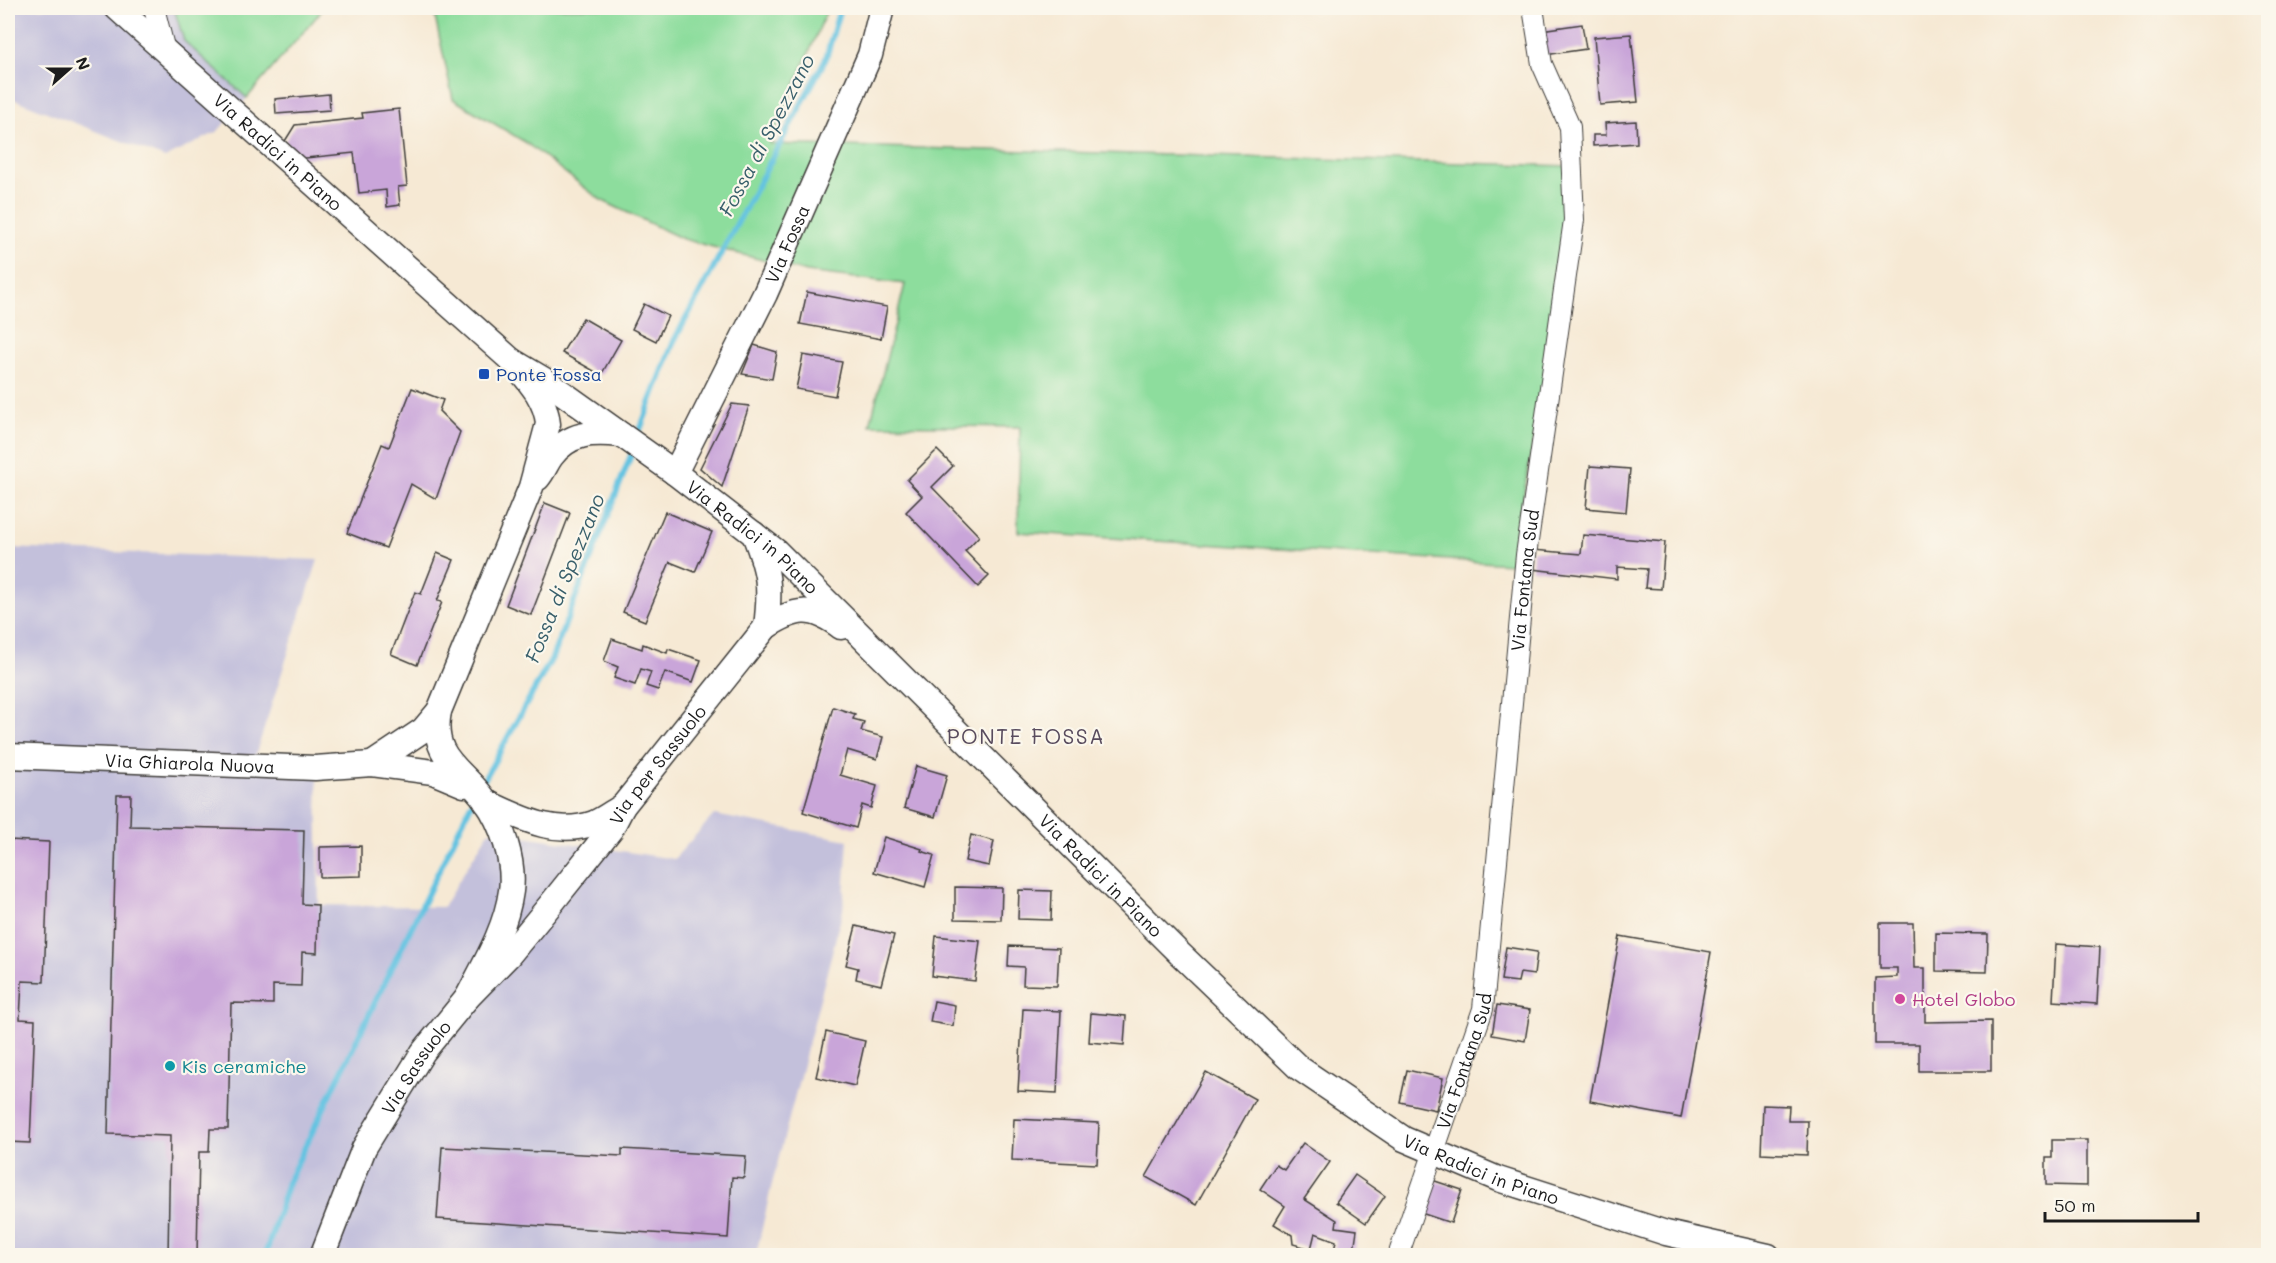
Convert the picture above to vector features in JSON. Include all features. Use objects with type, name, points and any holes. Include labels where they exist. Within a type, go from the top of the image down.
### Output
[{"type":"street","name":"Via Radici in Piano","points":[[117,8],[511,360],[543,379],[610,431],[649,454],[777,552],[1180,954],[1299,1068],[1404,1139],[1498,1179],[1666,1233],[1768,1256]]},
{"type":"street","points":[[154,8],[165,51]]},
{"type":"street","name":"Via Fossa","points":[[675,473],[784,250],[870,55],[882,8]]},
{"type":"street","name":"Via Fontana Sud","points":[[1398,1256],[1483,1009],[1526,555],[1574,220],[1570,127],[1542,64],[1533,8]]},
{"type":"street","points":[[448,771],[438,744],[436,726],[439,711],[531,487],[548,424],[547,415],[534,388],[511,360]]},
{"type":"street","points":[[531,487],[551,457],[569,440],[582,434],[610,431]]},
{"type":"street","points":[[754,534],[767,569],[769,586],[766,627]]},
{"type":"street","points":[[766,627],[786,614],[806,610],[825,616],[870,647]]},
{"type":"street","name":"Via per Sassuolo","points":[[551,904],[611,829],[623,806],[766,627]]},
{"type":"street","points":[[372,764],[423,730],[439,711]]},
{"type":"street","name":"Via Ghiarola Nuova","points":[[8,756],[315,768],[372,764],[433,772],[448,771],[491,806],[545,827],[561,828],[594,823],[623,806]]},
{"type":"street","points":[[467,998],[495,944],[511,893],[509,856],[491,806]]},
{"type":"street","name":"Via Sassuolo","points":[[322,1256],[369,1140],[423,1052],[467,998],[509,955],[551,904]]},
{"type":"shaded area","points":[[8,8],[174,8],[184,41],[247,98],[217,132],[165,158],[8,97]]},
{"type":"shaded area","points":[[8,548],[318,560],[252,766],[317,769],[319,905],[443,907],[489,831],[674,859],[714,815],[848,840],[843,910],[771,1188],[756,1255],[8,1256]]},
{"type":"green space","points":[[174,8],[324,8],[247,98],[184,41]]},
{"type":"green space","points":[[433,8],[828,8],[770,144],[1570,166],[1573,225],[1511,564],[1018,532],[1020,427],[870,425],[905,284],[807,272],[683,239],[601,200],[525,142],[453,99]]},
{"type":"building","points":[[1582,24],[1586,49],[1545,55],[1541,30]]},
{"type":"building","points":[[1631,34],[1638,102],[1600,105],[1594,37]]},
{"type":"building","points":[[329,94],[330,110],[276,114],[275,99]]},
{"type":"building","points":[[399,109],[407,186],[398,187],[400,205],[387,207],[386,190],[359,193],[354,153],[296,159],[285,141],[295,125],[363,118],[362,113]]},
{"type":"building","points":[[1636,121],[1637,143],[1593,146],[1593,135],[1606,135],[1605,123]]},
{"type":"building","points":[[807,292],[887,307],[881,339],[800,324]]},
{"type":"building","points":[[644,304],[668,316],[656,341],[632,329]]},
{"type":"building","points":[[583,318],[621,340],[601,375],[562,353]]},
{"type":"building","points":[[754,345],[777,352],[772,379],[742,374]]},
{"type":"building","points":[[803,355],[842,362],[835,396],[796,389]]},
{"type":"building","points":[[412,388],[443,400],[439,411],[460,432],[436,499],[411,484],[386,548],[347,533],[382,444],[389,447]]},
{"type":"building","points":[[732,404],[749,406],[722,487],[700,468]]},
{"type":"building","points":[[937,450],[953,466],[932,487],[979,536],[965,551],[989,576],[978,587],[906,512],[922,496],[907,480]]},
{"type":"building","points":[[1590,466],[1630,469],[1626,512],[1586,508]]},
{"type":"building","points":[[545,503],[570,513],[531,615],[506,605]]},
{"type":"building","points":[[665,512],[712,532],[695,572],[670,562],[645,621],[623,612]]},
{"type":"building","points":[[1583,535],[1665,542],[1661,589],[1645,588],[1647,569],[1617,567],[1617,579],[1532,569],[1533,550],[1581,554]]},
{"type":"building","points":[[437,553],[454,560],[437,601],[442,602],[417,665],[391,654],[415,592],[421,594]]},
{"type":"building","points":[[612,639],[642,649],[643,644],[667,653],[668,649],[701,660],[693,682],[665,672],[658,690],[646,686],[651,672],[641,669],[635,685],[614,678],[618,667],[604,661]]},
{"type":"building","points":[[833,707],[855,714],[853,719],[864,722],[861,731],[883,737],[877,759],[847,750],[840,775],[877,786],[871,808],[862,805],[856,828],[803,812]]},
{"type":"building","points":[[916,766],[947,775],[935,817],[904,808]]},
{"type":"building","name":"Kis ceramiche","points":[[117,795],[131,795],[130,826],[304,830],[302,904],[318,905],[317,953],[302,952],[301,986],[273,985],[273,1004],[231,1003],[228,1129],[210,1129],[209,1152],[199,1152],[197,1256],[168,1256],[170,1136],[108,1134]]},
{"type":"building","points":[[971,835],[994,841],[989,866],[965,861]]},
{"type":"building","points":[[884,837],[934,855],[925,887],[874,872]]},
{"type":"building","points":[[8,840],[49,842],[44,982],[22,981],[20,1019],[35,1020],[30,1143],[8,1142]]},
{"type":"building","points":[[361,846],[361,876],[320,877],[320,847]]},
{"type":"building","points":[[955,887],[1002,888],[1001,920],[955,919]]},
{"type":"building","points":[[1019,890],[1052,891],[1051,920],[1018,919]]},
{"type":"building","name":"Hotel Globo","points":[[1880,923],[1913,923],[1914,968],[1925,968],[1925,1022],[1991,1021],[1991,1071],[1919,1071],[1919,1044],[1875,1044],[1875,978],[1897,977],[1897,968],[1880,968]]},
{"type":"building","points":[[856,926],[894,935],[881,985],[856,979],[858,968],[846,965]]},
{"type":"building","points":[[1936,933],[1988,934],[1987,972],[1936,971]]},
{"type":"building","points":[[936,936],[980,941],[975,981],[932,976]]},
{"type":"building","points":[[1620,936],[1711,952],[1681,1118],[1590,1101]]},
{"type":"building","points":[[2056,944],[2100,947],[2097,1004],[2053,1001]]},
{"type":"building","points":[[1009,946],[1059,948],[1057,986],[1023,985],[1024,967],[1008,966]]},
{"type":"building","points":[[1506,947],[1537,952],[1534,975],[1520,973],[1518,982],[1501,980]]},
{"type":"building","points":[[934,1001],[955,1005],[953,1026],[930,1022]]},
{"type":"building","points":[[1497,1005],[1530,1010],[1525,1041],[1492,1035]]},
{"type":"building","points":[[1023,1009],[1061,1011],[1057,1093],[1018,1091]]},
{"type":"building","points":[[1091,1013],[1126,1016],[1124,1045],[1089,1042]]},
{"type":"building","points":[[826,1032],[865,1041],[855,1086],[816,1077]]},
{"type":"building","points":[[1407,1070],[1443,1078],[1436,1110],[1400,1102]]},
{"type":"building","points":[[1206,1072],[1255,1099],[1196,1205],[1146,1177]]},
{"type":"building","points":[[1763,1105],[1789,1106],[1788,1121],[1808,1121],[1807,1155],[1761,1153]]},
{"type":"building","points":[[1014,1119],[1099,1123],[1097,1164],[1012,1160]]},
{"type":"building","points":[[2052,1140],[2087,1140],[2087,1186],[2046,1185],[2046,1158],[2052,1158]]},
{"type":"building","points":[[1303,1143],[1330,1162],[1304,1199],[1337,1220],[1336,1227],[1357,1230],[1354,1250],[1369,1252],[1368,1256],[1333,1256],[1336,1241],[1315,1233],[1311,1249],[1293,1244],[1292,1235],[1274,1224],[1285,1206],[1260,1189],[1276,1165],[1284,1170]]},
{"type":"building","points":[[442,1147],[622,1156],[622,1149],[746,1156],[744,1178],[732,1177],[728,1238],[437,1219]]},
{"type":"building","points":[[1355,1175],[1385,1196],[1366,1223],[1336,1202]]},
{"type":"building","points":[[1429,1179],[1462,1190],[1451,1223],[1418,1212]]},
{"type":"waterway","name":"Fossa di Spezzano","points":[[636,440],[674,341],[826,58],[840,8]]},
{"type":"waterway","name":"Fossa di Spezzano","points":[[480,787],[552,658],[633,450]]},
{"type":"waterway","name":"Fossa di Spezzano","points":[[265,1256],[288,1182],[475,796]]},
{"type":"place","name":"Ponte Fossa","points":[[484,374]]},
{"type":"place","name":"Hotel Globo","points":[[1900,999]]},
{"type":"place","name":"Kis ceramiche","points":[[170,1066]]},
{"type":"district","name":"PONTE FOSSA","points":[[1026,735]]}]
